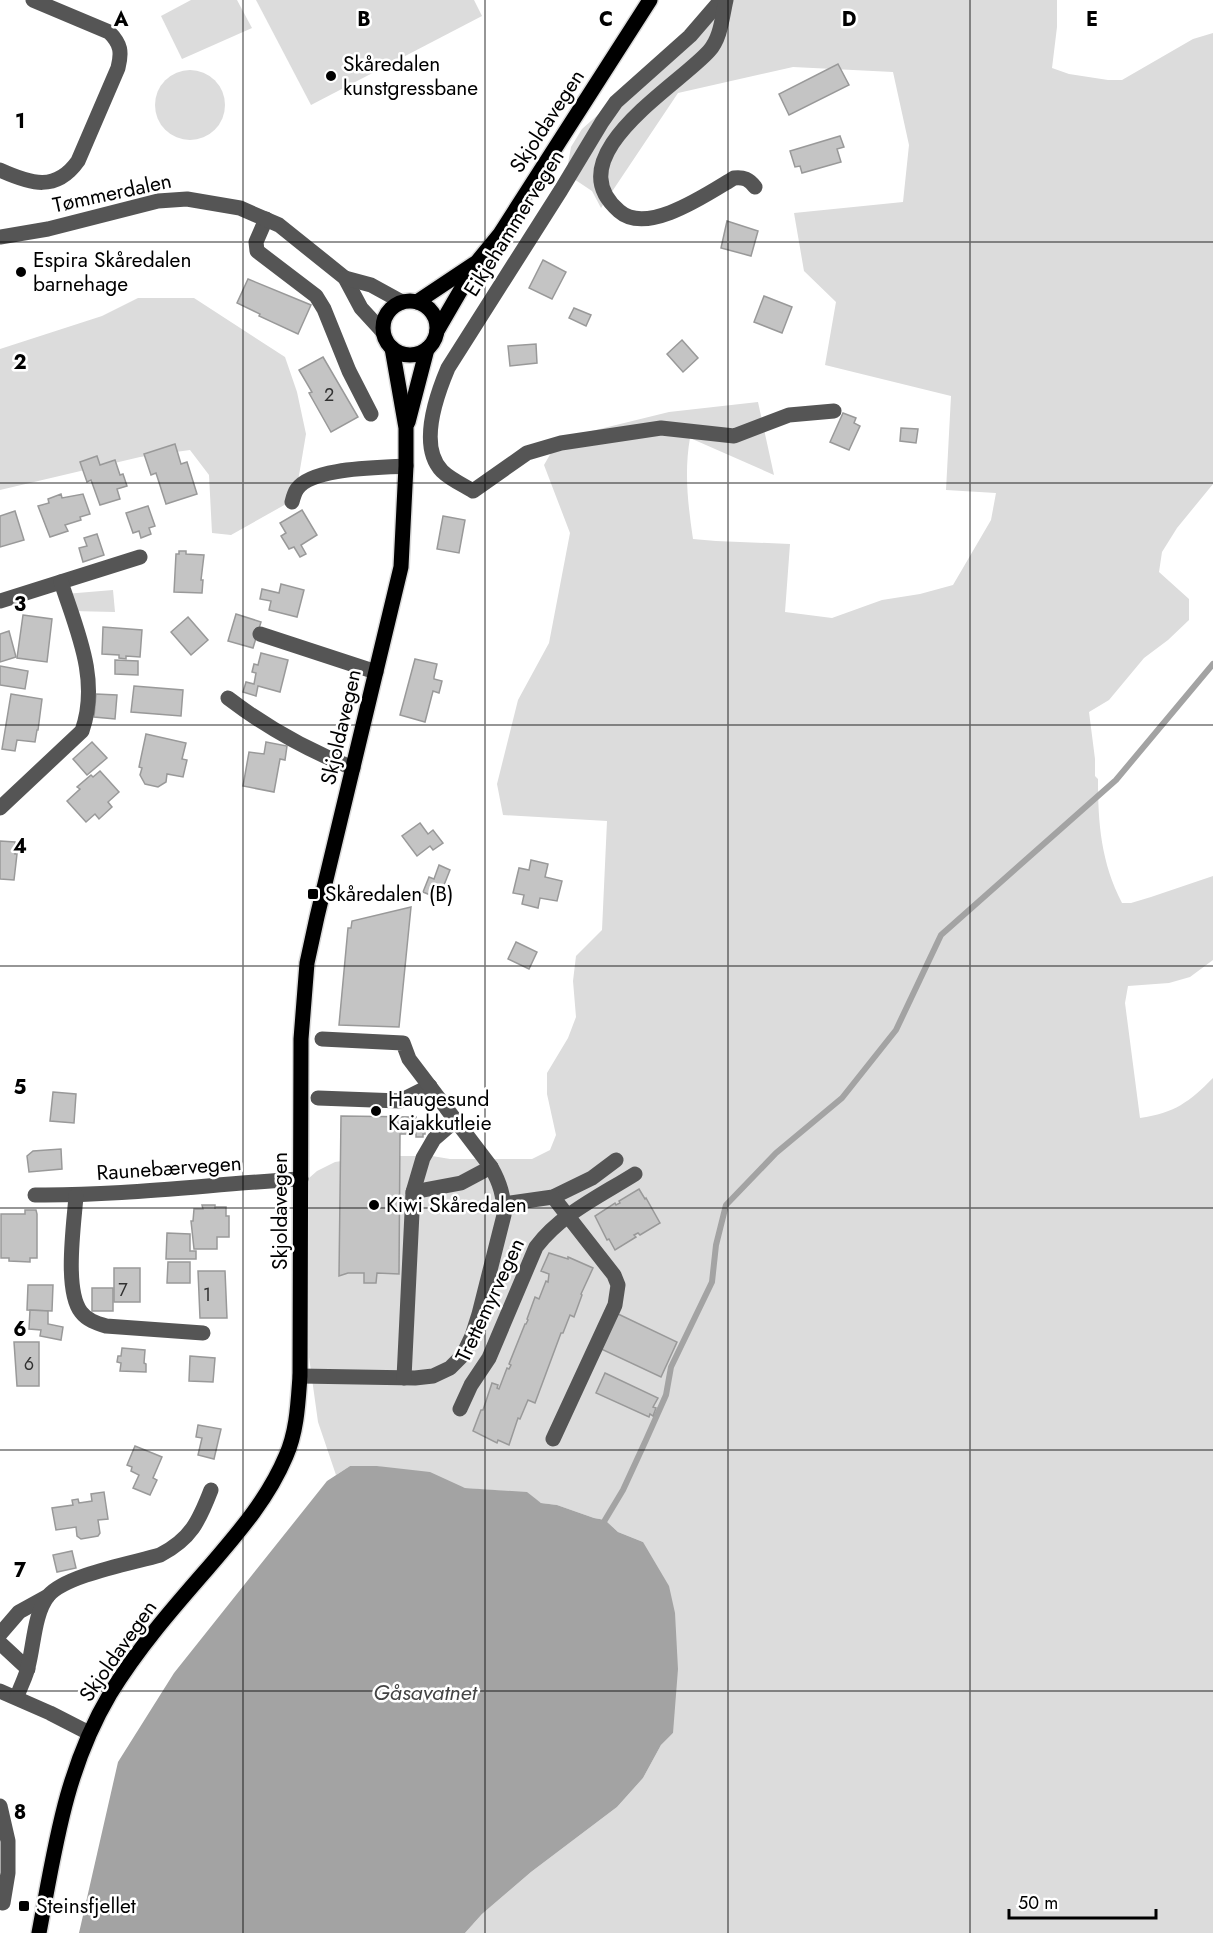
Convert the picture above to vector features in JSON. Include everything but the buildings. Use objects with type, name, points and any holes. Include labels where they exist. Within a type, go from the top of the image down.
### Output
[{"type":"main road","name":"Skjoldavegen","points":[[437,331],[477,262],[500,234],[650,0]]},
{"type":"main road","name":"Skjoldavegen","points":[[409,302],[477,262]]},
{"type":"main road","points":[[409,302],[425,306],[432,312],[437,331],[427,349],[419,354],[410,355],[392,348],[383,332],[387,314],[394,307],[409,302]]},
{"type":"main road","name":"Skjoldavegen","points":[[39,1933],[70,1782],[89,1733],[138,1653],[262,1502],[287,1455],[294,1429],[300,1376],[301,1039],[307,963],[401,567],[406,428],[392,348]]},
{"type":"main road","name":"Skjoldavegen","points":[[406,428],[427,349]]},
{"type":"street","points":[[0,170],[34,183],[60,179],[71,171],[78,160],[118,68],[122,52],[117,40],[109,32],[33,0]]},
{"type":"street","name":"Eikjehammervegen","points":[[721,0],[690,36],[616,102],[602,122],[448,368],[438,392],[432,416],[430,438],[434,456],[440,469],[473,491],[526,453],[561,443],[661,428],[735,436],[789,415],[834,411]]},
{"type":"street","points":[[726,0],[715,42],[695,64],[647,104],[625,127],[608,151],[602,163],[603,189],[614,208],[624,216],[635,220],[649,220],[673,211],[734,178],[742,177],[755,187]]},
{"type":"street","name":"Tømmerdalen","points":[[0,237],[48,229],[158,201],[187,199],[240,208],[279,225],[345,278],[361,308],[383,332]]},
{"type":"street","points":[[266,219],[256,242],[257,251],[316,296],[371,414]]},
{"type":"street","name":"Tømmerdalen","points":[[345,278],[371,285],[409,302]]},
{"type":"street","points":[[292,502],[297,489],[303,483],[329,472],[406,466]]},
{"type":"street","points":[[0,601],[140,557]]},
{"type":"street","points":[[0,808],[82,731],[87,716],[88,672],[61,582]]},
{"type":"street","points":[[260,634],[376,672]]},
{"type":"street","points":[[228,698],[272,728],[324,756],[353,768]]},
{"type":"street","points":[[300,1376],[404,1378],[433,1376],[450,1368],[463,1355],[472,1336],[504,1215],[500,1184],[491,1167],[409,1059],[403,1043],[322,1039]]},
{"type":"street","points":[[318,1098],[400,1101],[430,1086]]},
{"type":"street","points":[[404,1378],[413,1192],[423,1158],[434,1139],[456,1120]]},
{"type":"street","name":"Trettemyrvegen","points":[[504,1204],[553,1197],[592,1178],[616,1160]]},
{"type":"street","points":[[413,1192],[461,1183],[491,1167]]},
{"type":"street","name":"Trettemyrvegen","points":[[460,1409],[471,1385],[489,1358],[536,1247],[568,1216],[634,1174]]},
{"type":"street","name":"Raunebærvegen","points":[[35,1195],[76,1196],[301,1179]]},
{"type":"street","name":"Raunebærvegen","points":[[76,1196],[71,1281],[74,1299],[82,1313],[93,1322],[106,1326],[203,1333]]},
{"type":"street","points":[[553,1197],[615,1275],[618,1285],[618,1295],[553,1439]]},
{"type":"street","points":[[0,1634],[19,1611],[48,1596],[62,1584],[160,1555],[172,1549],[185,1538],[200,1518],[210,1490]]},
{"type":"street","points":[[17,1697],[28,1669],[39,1616],[48,1596]]},
{"type":"street","points":[[0,1643],[28,1669]]},
{"type":"street","points":[[0,1691],[17,1697],[89,1733]]},
{"type":"street","points":[[0,1806],[8,1841],[8,1873],[3,1903]]},
{"type":"shaded area","points":[[191,0],[237,0],[252,28],[182,59],[161,16]]},
{"type":"shaded area","name":"Skåredalen kunstgressbane","points":[[256,0],[474,0],[482,16],[311,105]]},
{"type":"shaded area","points":[[727,0],[1057,0],[1057,27],[1052,68],[1069,74],[1108,80],[1122,80],[1193,39],[1213,33],[1213,484],[1177,528],[1162,552],[1159,572],[1189,599],[1189,620],[1144,658],[1109,700],[1089,712],[1095,776],[1098,779],[1102,843],[1109,873],[1122,903],[1131,903],[1213,876],[1213,960],[1190,977],[1169,983],[1128,986],[1125,1003],[1140,1118],[1163,1113],[1181,1105],[1213,1078],[1213,1933],[465,1933],[482,1914],[531,1872],[617,1807],[643,1778],[661,1745],[673,1733],[643,1542],[618,1532],[605,1520],[557,1505],[541,1503],[530,1496],[465,1488],[377,1466],[350,1466],[336,1475],[318,1422],[300,1292],[300,1186],[317,1171],[335,1162],[376,1156],[532,1159],[550,1150],[556,1135],[547,1094],[547,1073],[568,1038],[576,1017],[573,981],[576,956],[602,930],[607,821],[503,815],[497,784],[518,700],[549,643],[570,533],[544,465],[559,439],[669,412],[758,402],[774,475],[690,438],[687,476],[691,526],[693,539],[790,544],[785,612],[832,618],[882,600],[920,594],[953,585],[991,520],[996,493],[946,490],[951,396],[825,365],[836,302],[804,271],[794,213],[903,202],[909,145],[893,72],[793,67],[678,93],[601,208],[592,191],[574,179],[568,164],[571,147],[582,129]]},
{"type":"shaded area","points":[[190,70],[203,73],[215,80],[222,92],[225,105],[222,118],[215,130],[203,137],[190,140],[177,137],[165,130],[158,118],[155,105],[158,92],[165,80],[177,73]]},
{"type":"shaded area","points":[[138,298],[194,298],[285,357],[297,392],[306,434],[295,499],[231,535],[212,533],[209,475],[190,450],[140,457],[0,490],[0,349],[102,316]]},
{"type":"shaded area","points":[[113,590],[115,612],[71,611],[65,594]]},
{"type":"water","name":"Gåsavatnet","points":[[350,1466],[377,1466],[430,1472],[465,1488],[527,1492],[541,1503],[557,1505],[605,1520],[618,1532],[643,1542],[669,1586],[675,1613],[678,1669],[673,1733],[661,1745],[643,1778],[617,1807],[531,1872],[482,1914],[465,1933],[79,1933],[118,1762],[174,1673],[327,1481]]},
{"type":"waterway","points":[[605,1520],[623,1490],[646,1440],[666,1395],[671,1367],[712,1282],[716,1245],[726,1205],[776,1153],[842,1098],[896,1030],[941,935],[1116,780],[1213,664]]},
{"type":"place","name":"Skåredalen kunstgressbane","points":[[331,76]]},
{"type":"place","name":"Espira Skåredalen barnehage","points":[[21,272]]},
{"type":"place","name":"Skåredalen (B)","points":[[313,894]]},
{"type":"place","name":"Haugesund Kajakkutleie","points":[[376,1111]]},
{"type":"place","name":"Kiwi Skåredalen","points":[[374,1205]]},
{"type":"place","name":"Steinsfjellet","points":[[24,1906]]}]
